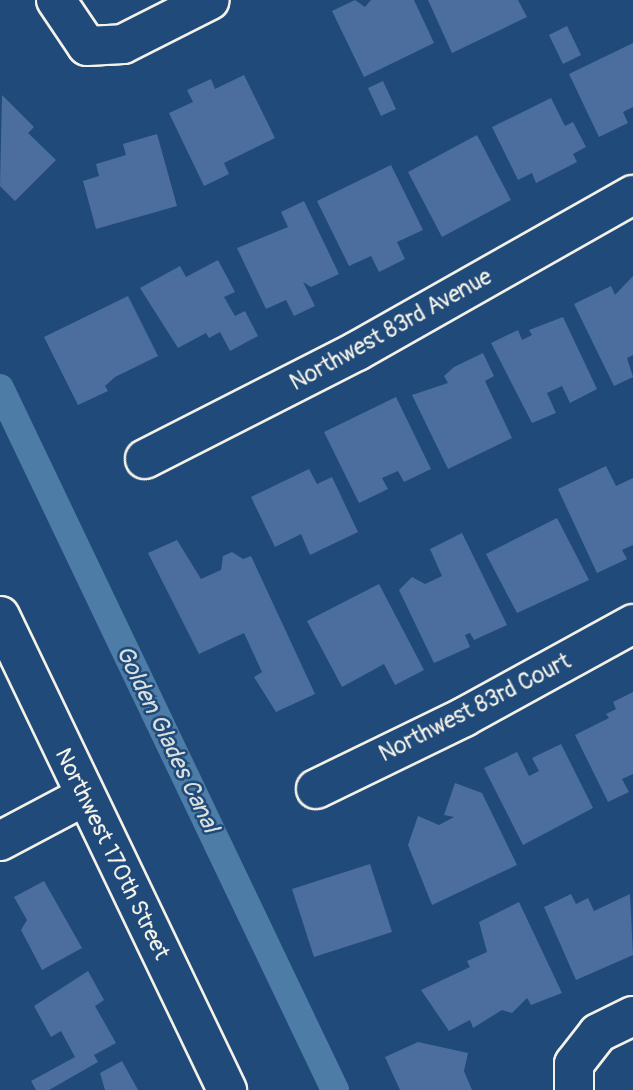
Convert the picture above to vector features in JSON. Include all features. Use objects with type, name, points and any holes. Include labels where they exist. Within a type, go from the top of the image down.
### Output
[{"type":"street","points":[[56,0],[87,46],[124,44],[210,0]]},
{"type":"street","name":"Northwest 83rd Avenue","points":[[145,459],[357,351],[633,195]]},
{"type":"street","name":"Northwest 170th Street","points":[[0,616],[83,797],[227,1090]]},
{"type":"street","name":"Northwest 83rd Court","points":[[316,789],[464,717],[633,624]]},
{"type":"street","points":[[0,841],[83,797]]},
{"type":"street","points":[[574,1077],[598,1033],[633,1016]]},
{"type":"building","points":[[355,0],[365,7],[371,0],[414,0],[434,43],[364,77],[332,11]]},
{"type":"building","points":[[428,0],[518,0],[527,17],[452,53]]},
{"type":"building","points":[[567,26],[581,55],[563,64],[549,35]]},
{"type":"building","points":[[633,43],[633,107],[623,112],[628,123],[599,137],[569,74]]},
{"type":"building","points":[[244,75],[275,138],[224,163],[229,174],[204,186],[169,113],[193,102],[187,90],[211,79],[215,89]]},
{"type":"building","points":[[383,81],[396,109],[381,116],[368,88]]},
{"type":"building","points":[[2,95],[34,127],[28,133],[56,160],[15,201],[0,186]]},
{"type":"building","points":[[551,98],[565,126],[573,122],[586,147],[573,154],[577,162],[536,183],[532,173],[518,180],[492,127]]},
{"type":"building","points":[[157,134],[177,206],[96,229],[83,181],[99,176],[96,164],[126,155],[123,144]]},
{"type":"building","points":[[477,135],[511,200],[442,237],[408,172]]},
{"type":"building","points":[[391,165],[423,230],[397,242],[405,259],[379,272],[371,256],[349,266],[317,201]]},
{"type":"building","points":[[304,201],[339,274],[311,287],[303,282],[315,306],[294,316],[286,300],[266,309],[237,248],[288,227],[281,212]]},
{"type":"building","points":[[218,260],[235,292],[224,297],[235,316],[245,311],[258,336],[230,351],[220,332],[209,338],[206,333],[178,348],[140,288],[180,266],[186,277]]},
{"type":"building","points":[[633,276],[633,355],[627,358],[633,377],[614,386],[574,304],[611,286],[615,295]]},
{"type":"building","points":[[128,296],[158,356],[115,377],[105,386],[108,391],[78,405],[44,337]]},
{"type":"building","points":[[563,317],[597,389],[570,403],[562,386],[547,393],[556,413],[532,423],[491,343],[518,330],[522,340],[532,335],[529,330]]},
{"type":"building","points":[[483,353],[494,376],[485,381],[512,438],[448,469],[412,395],[448,383],[444,376],[454,367]]},
{"type":"building","points":[[396,397],[431,469],[404,482],[398,471],[382,478],[388,489],[359,503],[324,432]]},
{"type":"building","points":[[606,466],[616,486],[633,478],[633,545],[622,550],[627,559],[597,573],[558,489]]},
{"type":"building","points":[[309,469],[317,484],[332,477],[358,532],[310,555],[301,534],[275,547],[251,497]]},
{"type":"building","points":[[557,518],[589,580],[517,613],[486,554]]},
{"type":"building","points":[[462,533],[507,625],[474,640],[470,633],[465,635],[470,647],[434,663],[399,590],[412,577],[425,584],[442,576],[430,549]]},
{"type":"building","points":[[177,540],[201,579],[221,570],[223,556],[232,552],[243,559],[251,556],[315,694],[276,712],[254,677],[262,672],[244,633],[199,654],[148,553]]},
{"type":"building","points":[[379,584],[424,670],[395,685],[384,664],[342,687],[307,621]]},
{"type":"building","points":[[633,692],[633,774],[622,779],[629,792],[608,802],[575,735],[609,718],[606,714],[616,709],[613,702]]},
{"type":"building","points":[[561,744],[593,808],[523,845],[484,768],[517,752],[529,776],[539,771],[532,758]]},
{"type":"building","points":[[455,783],[482,793],[517,865],[432,905],[408,845],[418,816],[439,825],[454,817],[444,815]]},
{"type":"building","points":[[370,864],[392,932],[314,957],[292,889]]},
{"type":"building","points":[[44,881],[82,948],[42,970],[21,930],[27,920],[14,897]]},
{"type":"building","points":[[571,894],[576,904],[588,898],[594,911],[630,894],[633,955],[576,980],[544,907]]},
{"type":"building","points":[[519,902],[562,993],[531,1005],[527,998],[512,1013],[502,1010],[473,1028],[470,1020],[449,1031],[421,990],[470,967],[467,961],[487,952],[479,922]]},
{"type":"building","points":[[88,971],[104,1000],[95,1006],[116,1043],[94,1055],[98,1062],[49,1090],[36,1090],[31,1081],[75,1057],[61,1031],[51,1037],[34,1006]]},
{"type":"building","points":[[418,1042],[468,1053],[464,1071],[472,1090],[400,1090],[385,1057]]},
{"type":"building","points":[[122,1061],[138,1090],[105,1090],[100,1073]]},
{"type":"waterway","name":"Golden Glades Canal","points":[[0,388],[335,1090]]}]
